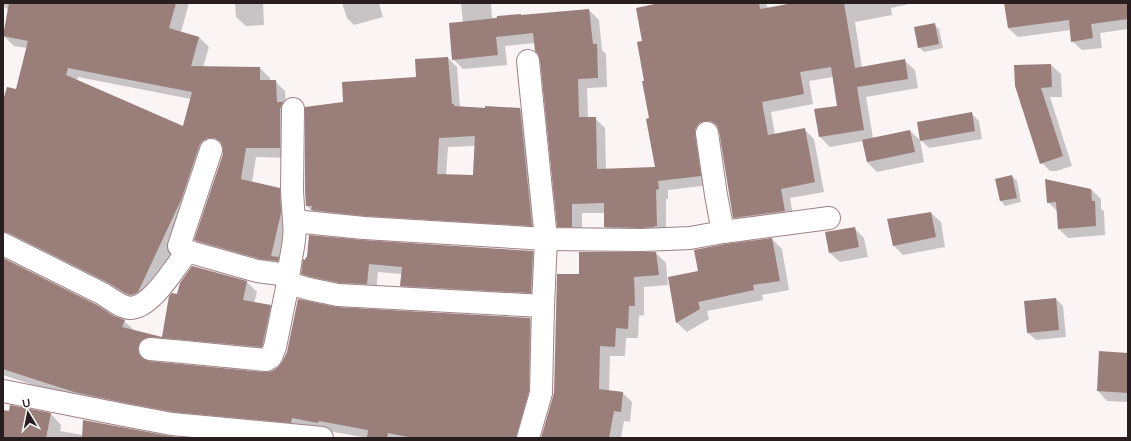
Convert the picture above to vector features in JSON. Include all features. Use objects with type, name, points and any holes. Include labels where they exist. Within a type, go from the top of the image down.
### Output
[{"type":"street","points":[[528,61],[546,238],[541,393],[528,438]]},
{"type":"street","points":[[150,349],[266,360],[271,357],[275,347],[295,242],[292,191],[292,109]]},
{"type":"street","points":[[707,133],[723,232]]},
{"type":"street","points":[[211,150],[180,244],[183,250],[288,279],[309,289],[338,295],[543,306]]},
{"type":"street","points":[[294,221],[364,228],[546,238],[642,240],[690,238],[723,232],[829,218]]},
{"type":"street","points":[[3,244],[103,294],[116,303],[130,308],[144,303],[154,294],[167,281],[188,251]]},
{"type":"street","points":[[3,391],[172,424],[322,438]]},
{"type":"building","points":[[9,3],[176,3],[169,28],[199,37],[191,66],[260,67],[260,80],[276,80],[277,102],[283,102],[280,109],[280,148],[246,148],[241,179],[280,188],[281,213],[271,256],[279,257],[278,261],[260,259],[194,240],[223,154],[221,142],[215,138],[208,138],[202,141],[199,146],[181,200],[138,292],[134,294],[130,295],[125,293],[109,283],[9,233],[3,232],[3,100],[7,87],[16,89],[28,41],[3,36]],"holes":[[[68,68],[192,92],[183,126],[66,75]]]},
{"type":"building","points":[[659,3],[759,3],[760,9],[793,3],[844,3],[855,68],[905,59],[908,79],[857,87],[864,130],[819,137],[814,109],[837,106],[831,67],[800,72],[804,94],[762,102],[768,135],[805,128],[815,182],[781,189],[785,211],[733,218],[719,131],[717,125],[711,121],[706,121],[699,123],[695,129],[701,176],[658,181],[659,189],[656,190],[657,226],[642,228],[604,227],[604,203],[572,204],[572,227],[557,227],[540,60],[535,51],[533,33],[496,37],[498,55],[452,60],[449,23],[497,18],[497,16],[589,9],[593,44],[597,44],[598,78],[578,79],[579,117],[596,117],[597,169],[655,167],[646,119],[649,118],[637,42],[642,41],[636,8]]},
{"type":"building","points":[[1004,3],[1128,3],[1128,19],[1091,24],[1093,38],[1071,42],[1069,20],[1008,28]]},
{"type":"building","points":[[935,23],[939,44],[918,48],[914,27]]},
{"type":"building","points":[[448,57],[452,104],[454,104],[454,106],[520,108],[532,226],[365,216],[311,210],[312,206],[306,206],[305,107],[343,102],[342,82],[416,77],[415,59]],"holes":[[[475,136],[473,175],[437,174],[439,138]]]},
{"type":"building","points":[[1051,64],[1052,87],[1041,88],[1063,156],[1040,164],[1015,86],[1014,65]]},
{"type":"building","points":[[972,112],[975,131],[920,141],[917,122]]},
{"type":"building","points":[[910,130],[915,152],[867,162],[862,140]]},
{"type":"building","points":[[1012,175],[1017,198],[1000,201],[995,179]]},
{"type":"building","points":[[1045,179],[1091,189],[1092,201],[1095,201],[1096,226],[1058,229],[1056,202],[1047,203]]},
{"type":"building","points":[[931,212],[936,237],[893,246],[887,219]]},
{"type":"building","points":[[855,227],[859,247],[829,253],[825,232]]},
{"type":"building","points":[[309,235],[533,251],[531,293],[400,286],[402,267],[369,264],[367,284],[340,283],[312,277],[301,274],[303,259],[305,260],[307,257]]},
{"type":"building","points":[[772,238],[780,281],[753,285],[754,290],[698,302],[700,309],[676,323],[668,277],[698,271],[694,250],[725,244]]},
{"type":"building","points":[[579,252],[656,252],[659,275],[634,277],[635,306],[629,306],[628,329],[616,328],[615,347],[600,346],[599,389],[623,392],[621,412],[614,411],[609,438],[541,438],[554,393],[557,274],[579,274]]},
{"type":"building","points":[[3,258],[97,305],[114,316],[125,320],[122,327],[162,337],[169,296],[172,293],[177,294],[180,283],[192,266],[247,281],[243,300],[271,305],[262,347],[151,337],[145,338],[140,342],[138,348],[139,354],[143,359],[149,361],[265,372],[272,371],[282,362],[287,352],[298,299],[337,307],[530,318],[529,391],[516,438],[413,438],[388,433],[387,438],[367,438],[368,430],[319,421],[318,423],[292,418],[291,423],[174,412],[126,403],[74,392],[3,369]]},
{"type":"building","points":[[1056,298],[1059,330],[1027,333],[1024,301]]},
{"type":"building","points":[[1099,351],[1128,353],[1128,393],[1097,391]]},
{"type":"building","points":[[10,405],[51,413],[46,438],[3,438],[3,410],[9,411]]},
{"type":"building","points":[[83,420],[170,436],[187,438],[82,438]]}]
